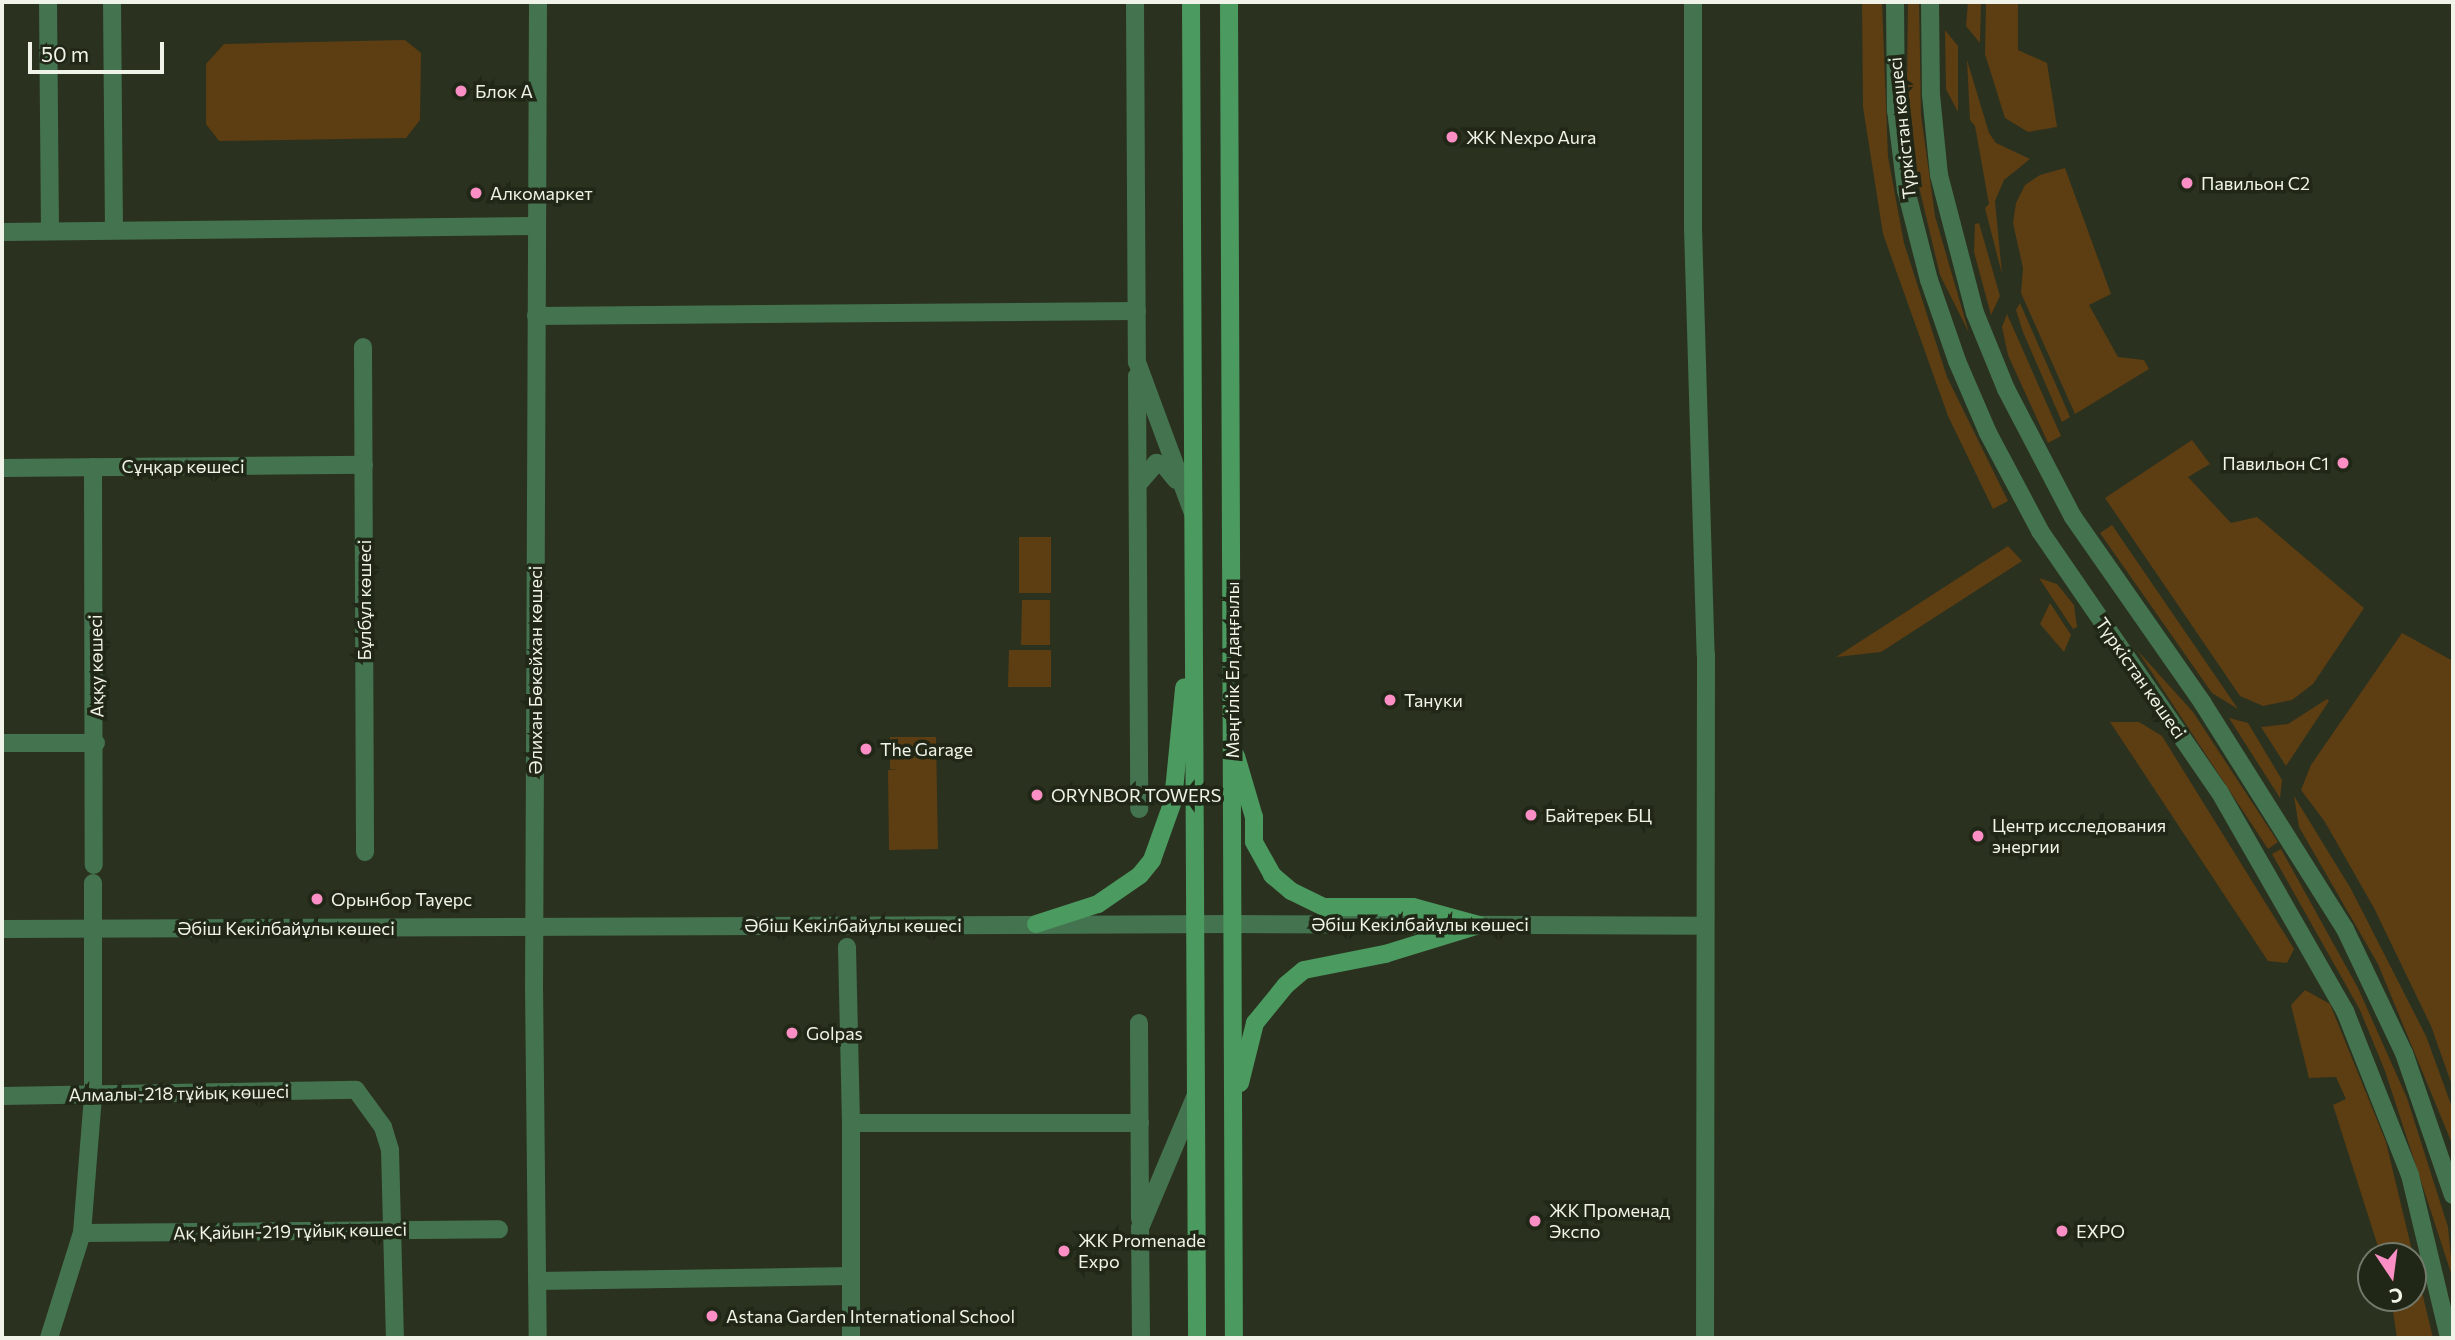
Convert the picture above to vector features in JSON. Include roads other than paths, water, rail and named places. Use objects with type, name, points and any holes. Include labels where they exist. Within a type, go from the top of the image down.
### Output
[{"type":"main road","points":[[1191,2],[1197,1338]]},
{"type":"main road","name":"Мәңгілік Ел даңғылы","points":[[1229,2],[1234,1338]]},
{"type":"main road","points":[[1036,924],[1098,904],[1140,875],[1152,860],[1173,801],[1194,615]]},
{"type":"main road","points":[[1232,746],[1244,774],[1254,817],[1254,842],[1261,860],[1287,888],[1324,907],[1413,907],[1479,925]]},
{"type":"main road","points":[[1233,1107],[1255,1023],[1286,985],[1304,970],[1384,954],[1479,925]]},
{"type":"street","points":[[48,2],[50,231]]},
{"type":"street","points":[[112,2],[114,230]]},
{"type":"street","name":"Әлихан Бөкейхан көшесі","points":[[538,2],[534,927],[538,1338]]},
{"type":"street","points":[[1135,2],[1139,809]]},
{"type":"street","points":[[1693,2],[1693,228],[1706,655],[1705,1338]]},
{"type":"street","name":"Түркістан көшесі","points":[[1895,2],[1896,110],[1906,190],[1929,280],[1967,385],[2052,551],[2219,791],[2345,1011],[2410,1175],[2449,1338]]},
{"type":"street","name":"Түркістан көшесі","points":[[1930,2],[1931,95],[1939,175],[1975,313],[2006,389],[2073,517],[2202,702],[2345,929],[2404,1053],[2453,1195]]},
{"type":"street","points":[[2,232],[536,226]]},
{"type":"street","points":[[536,316],[1137,311]]},
{"type":"street","name":"Бұлбұл көшесі","points":[[363,347],[365,852]]},
{"type":"street","points":[[1137,362],[1193,514]]},
{"type":"street","name":"Сұңқар көшесі","points":[[2,468],[364,465]]},
{"type":"street","points":[[1138,485],[1149,467],[1164,465],[1193,514]]},
{"type":"street","name":"Аққу көшесі","points":[[49,1338],[82,1233],[93,1095],[96,743],[93,467]]},
{"type":"street","points":[[2,743],[96,743]]},
{"type":"street","name":"Әбіш Кекілбайұлы көшесі","points":[[2,929],[1195,923],[1704,926]]},
{"type":"street","points":[[847,947],[851,1123],[851,1338]]},
{"type":"street","points":[[1139,1023],[1141,1338]]},
{"type":"street","name":"Алмалы-218 тұйық көшесі","points":[[2,1096],[356,1090],[383,1127],[390,1150],[395,1230]]},
{"type":"street","points":[[1140,1228],[1196,1095]]},
{"type":"street","points":[[851,1123],[1140,1123]]},
{"type":"street","name":"Ақ Қайын-219 тұйық көшесі","points":[[82,1233],[499,1229]]},
{"type":"street","points":[[395,1230],[395,1338]]},
{"type":"street","points":[[537,1281],[851,1276]]},
{"type":"place","name":"Блок А","points":[[461,91]]},
{"type":"place","name":"ЖК Nexpo Aura","points":[[1452,137]]},
{"type":"place","name":"Павильон С2","points":[[2187,183]]},
{"type":"place","name":"Алкомаркет","points":[[476,193]]},
{"type":"place","name":"Павильон С1","points":[[2343,463]]},
{"type":"place","name":"Тануки","points":[[1390,700]]},
{"type":"place","name":"The Garage","points":[[866,749]]},
{"type":"place","name":"ORYNBOR TOWERS","points":[[1037,795]]},
{"type":"place","name":"Байтерек БЦ","points":[[1531,815]]},
{"type":"place","name":"Центр исследования энергии","points":[[1978,836]]},
{"type":"place","name":"Орынбор Тауерс","points":[[317,899]]},
{"type":"place","name":"Golpas","points":[[792,1033]]},
{"type":"place","name":"ЖК Променад Экспо","points":[[1535,1221]]},
{"type":"place","name":"EXPO","points":[[2062,1231]]},
{"type":"place","name":"ЖК Promenade Expo","points":[[1064,1251]]},
{"type":"place","name":"Astana Garden International School","points":[[712,1316]]}]
